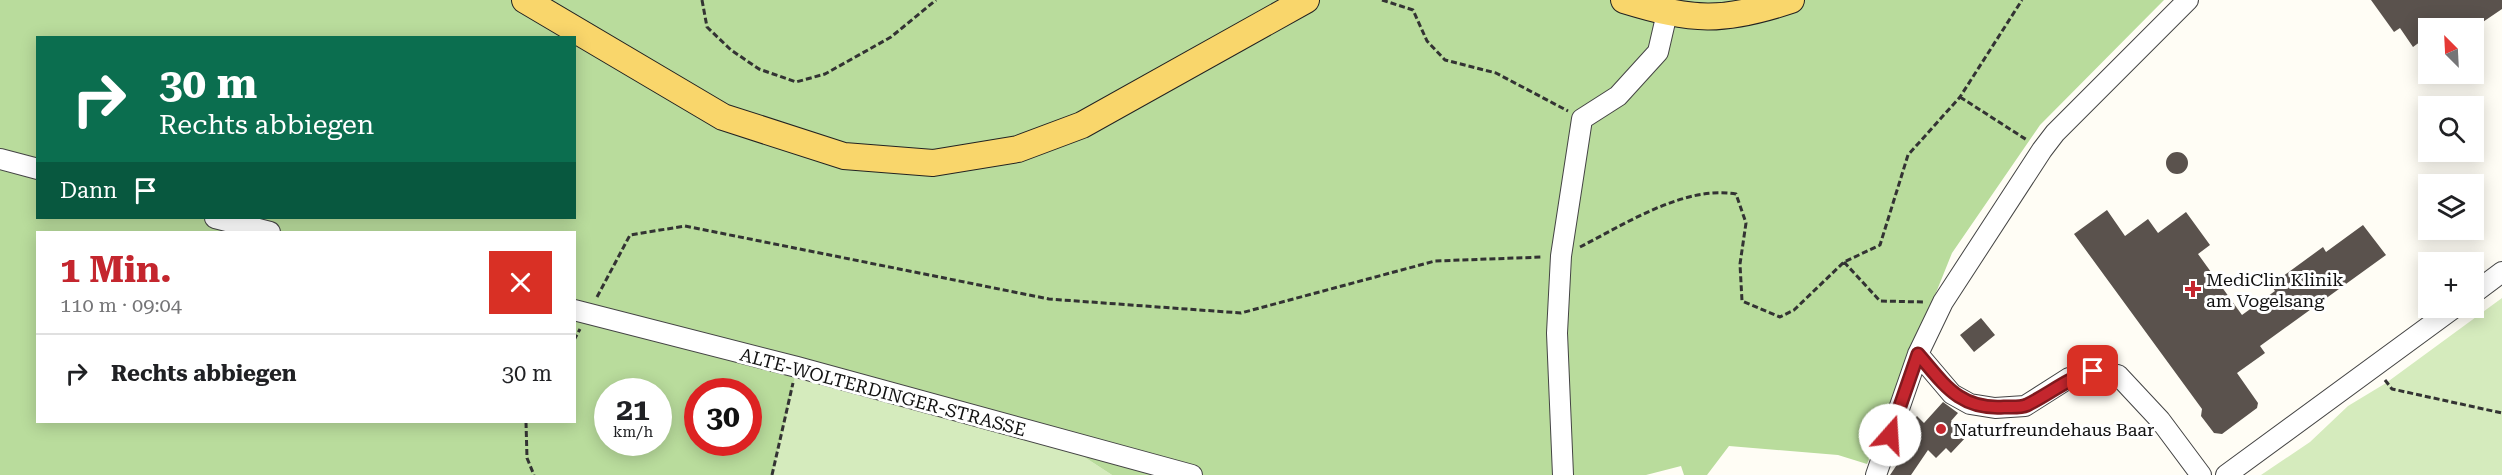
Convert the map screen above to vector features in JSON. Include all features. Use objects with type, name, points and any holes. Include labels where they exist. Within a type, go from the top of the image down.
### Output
[{"type":"main road","points":[[525,0],[723,117],[844,156],[933,163],[1017,149],[1082,125],[1306,0]]},
{"type":"main road","points":[[1624,0],[1667,13],[1704,18],[1754,12],[1791,0]]},
{"type":"street","points":[[1876,475],[1918,354],[1943,302],[2042,150],[2055,133],[2188,0]]},
{"type":"street","points":[[1563,475],[1557,333],[1561,256],[1582,119],[1618,96],[1658,52],[1667,13]]},
{"type":"street","points":[[0,159],[36,168]]},
{"type":"street","points":[[219,219],[266,231]]},
{"type":"street","points":[[2484,286],[2502,272]]},
{"type":"street","name":"ALTE-WOLTERDINGER-STRASSE","points":[[581,312],[797,367],[1192,475]]},
{"type":"street","points":[[2226,475],[2440,318]]},
{"type":"street","points":[[1918,354],[1952,394],[1970,404],[1995,408],[2025,406],[2069,378],[2093,371],[2118,375],[2160,420],[2201,475]]},
{"type":"path","points":[[702,0],[708,27],[731,50],[759,69],[796,82],[825,74],[891,37],[936,0]]},
{"type":"path","points":[[1382,0],[1413,10],[1427,41],[1445,60],[1496,73],[1582,119]]},
{"type":"path","points":[[581,312],[630,235],[685,226],[1049,299],[1241,313],[1435,261],[1561,256],[1673,201],[1715,190],[1736,194],[1746,223],[1740,264],[1742,301],[1780,317],[1794,310],[1844,262],[1880,245],[1908,154],[1960,97],[2022,0]]},
{"type":"path","points":[[1960,97],[2042,150]]},
{"type":"path","points":[[1844,262],[1880,301],[1943,302]]},
{"type":"path","points":[[2375,366],[2392,389],[2502,413]]},
{"type":"path","points":[[772,475],[797,367]]},
{"type":"path","points":[[526,423],[527,458],[534,475]]},
{"type":"green space","points":[[0,0],[2164,0],[2040,125],[1952,253],[1867,464],[1838,455],[1729,446],[1707,475],[1684,475],[1681,466],[1646,475],[1112,475],[1055,438],[797,368],[772,475],[0,475]]},
{"type":"green space","points":[[2502,298],[2502,475],[2261,475],[2310,442],[2348,406],[2386,383],[2475,318],[2484,318],[2484,311]]},
{"type":"green space","points":[[797,367],[1055,438],[1112,475],[772,475]]},
{"type":"building","points":[[2371,0],[2502,0],[2502,9],[2484,21],[2484,18],[2418,18],[2418,43],[2413,47],[2400,28],[2394,32]]},
{"type":"building","points":[[2177,152],[2187,159],[2188,163],[2181,173],[2177,174],[2167,167],[2166,163],[2173,153]]},
{"type":"building","points":[[2107,210],[2125,236],[2148,219],[2158,233],[2186,212],[2210,245],[2198,254],[2242,315],[2275,291],[2271,285],[2323,247],[2326,252],[2363,225],[2386,255],[2260,346],[2265,353],[2237,373],[2258,403],[2257,408],[2222,434],[2214,433],[2201,416],[2202,409],[2074,234]]},
{"type":"building","points":[[1981,318],[1995,335],[1974,352],[1960,335]]},
{"type":"building","points":[[1943,402],[1958,413],[1951,421],[1967,436],[1951,453],[1946,448],[1936,458],[1928,450],[1911,475],[1890,475],[1915,438],[1905,429],[1917,416],[1924,423]]},
{"type":"place","name":"MediClin Klinik am Vogelsang","points":[[2193,289]]},
{"type":"place","name":"Naturfreundehaus Baar","points":[[1941,429]]},
{"type":"route","points":[[1890,435],[1918,354],[1952,394],[1970,404],[1995,408],[2025,406],[2069,378],[2093,371]]}]
